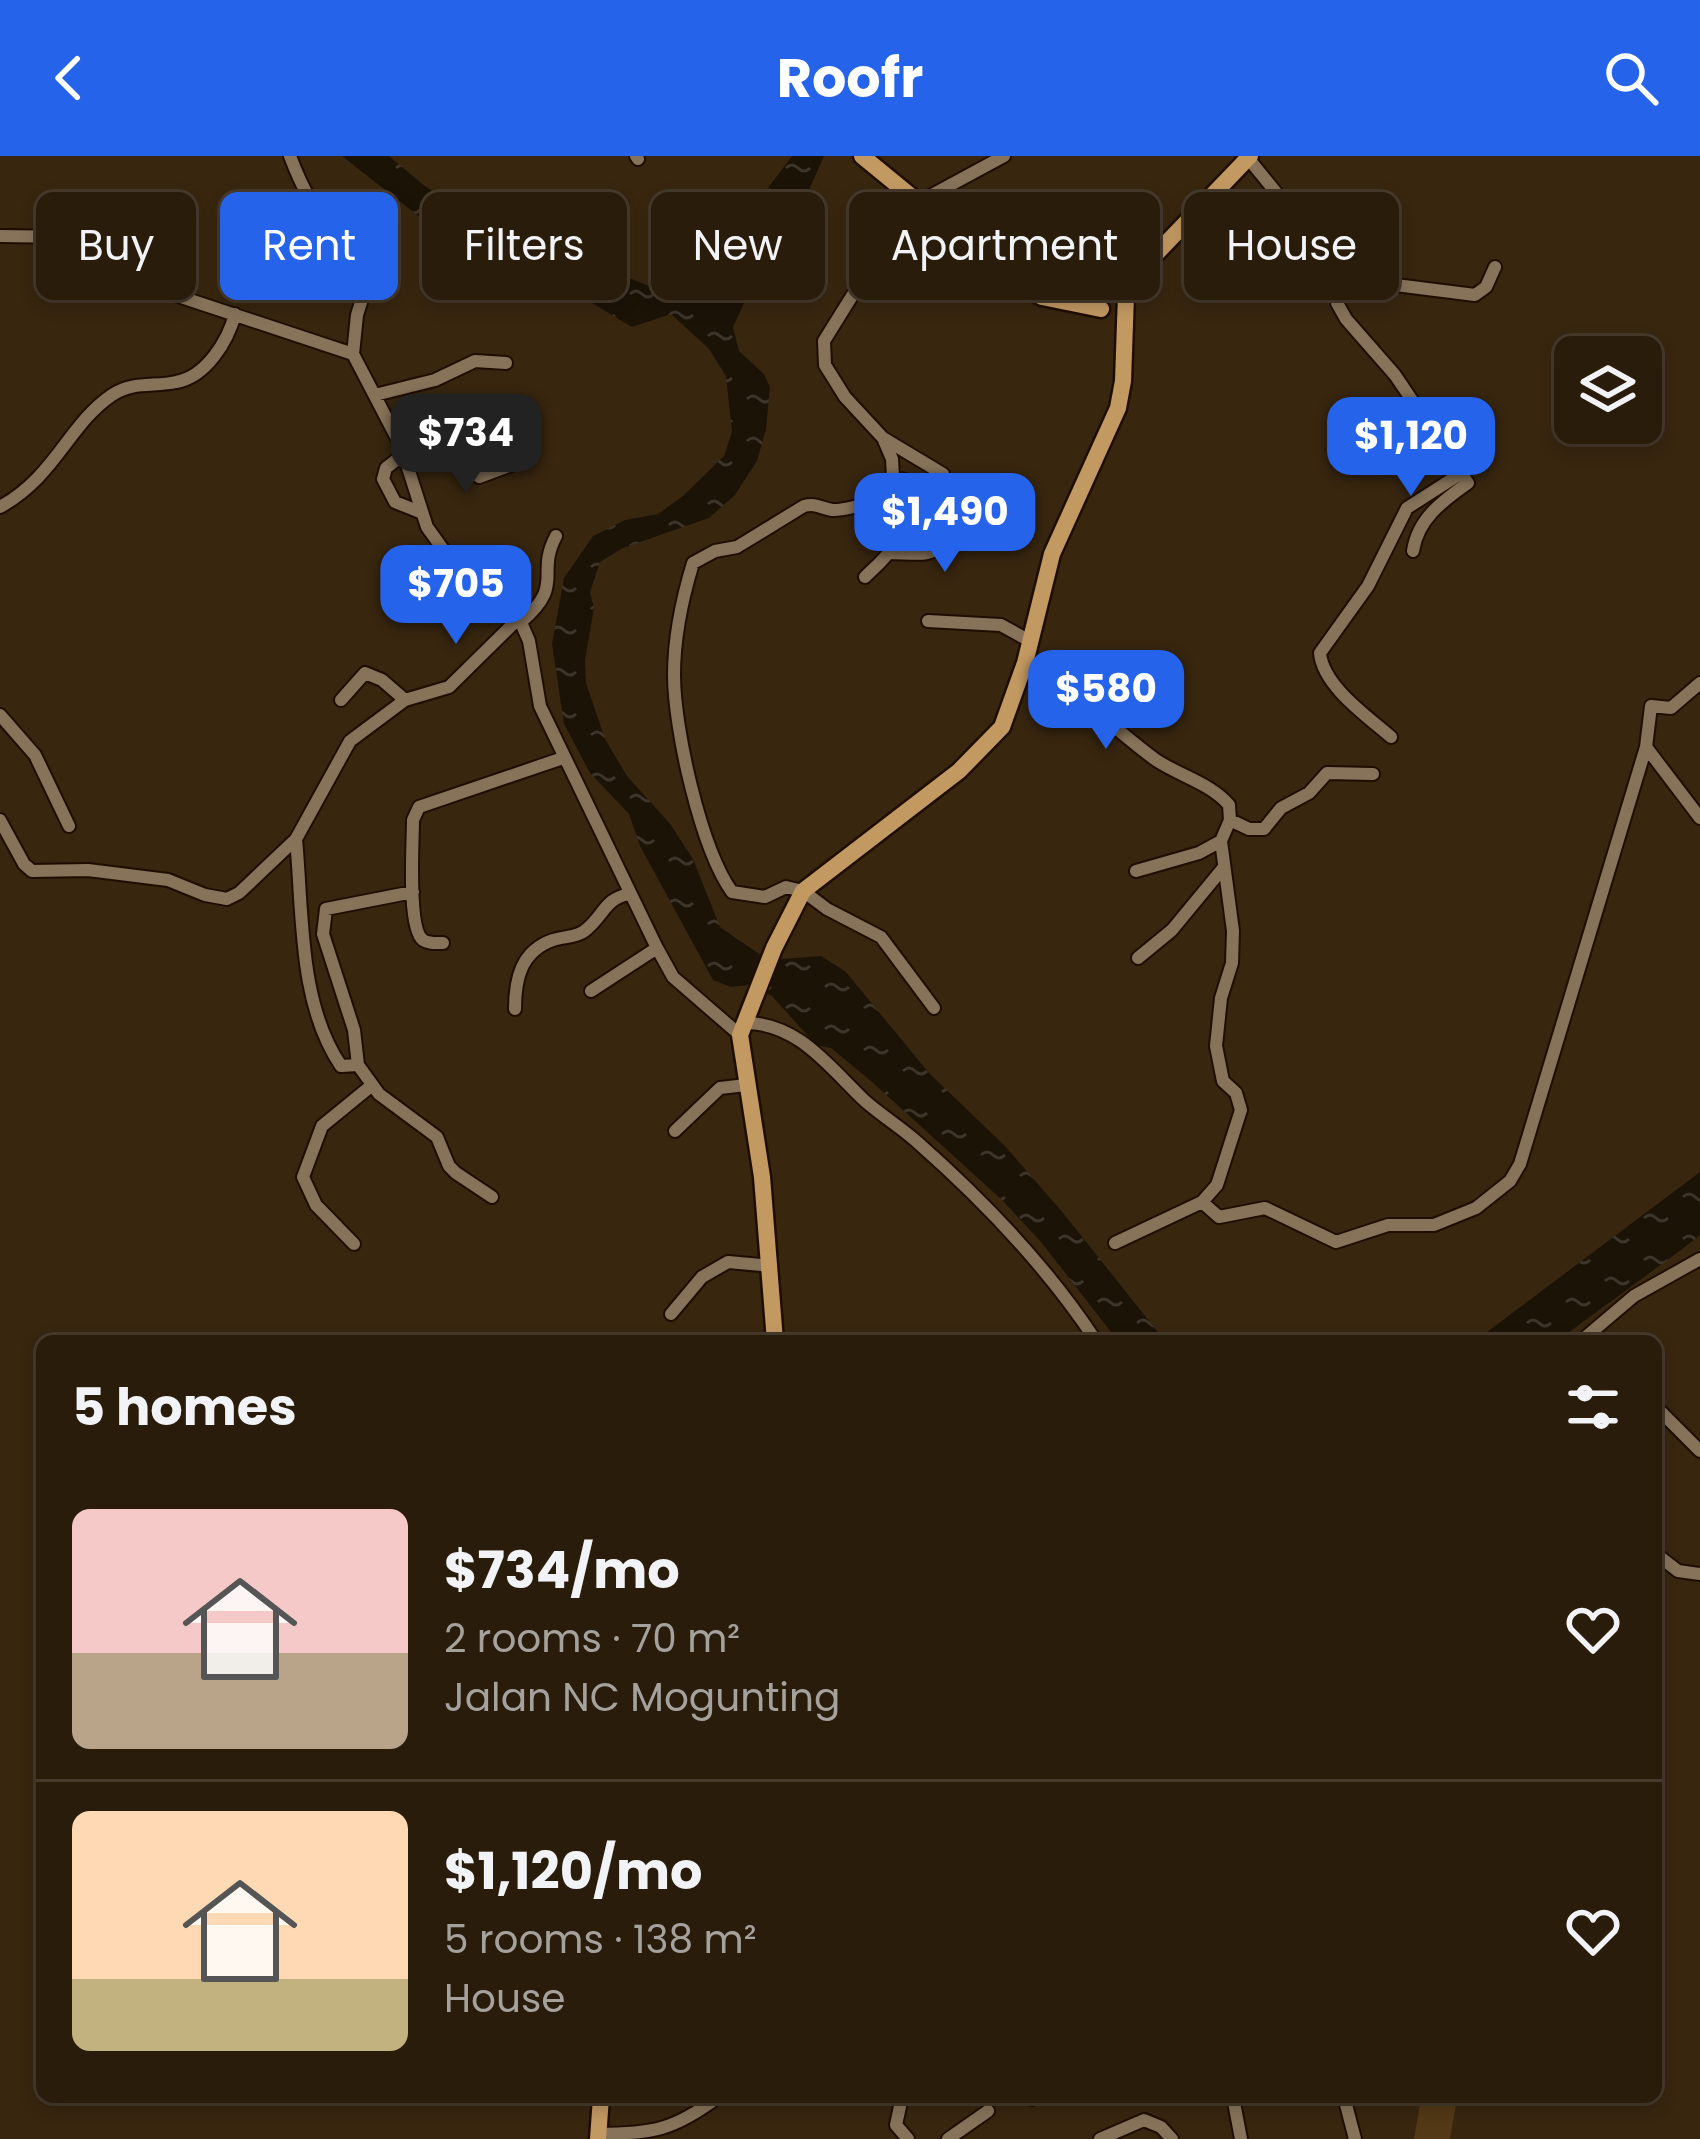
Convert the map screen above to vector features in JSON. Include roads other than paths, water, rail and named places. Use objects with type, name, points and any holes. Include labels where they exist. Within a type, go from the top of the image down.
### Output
[{"type":"main road","points":[[868,157],[908,192]]},
{"type":"main road","points":[[1160,250],[1249,157]]},
{"type":"main road","points":[[1056,300],[1116,311],[1119,300]]},
{"type":"main road","points":[[1095,300],[1123,342]]},
{"type":"main road","points":[[775,1335],[762,1177],[742,1029],[802,890],[959,771],[1001,727],[1025,663],[1052,554],[1118,408],[1124,381],[1122,300]]},
{"type":"main road","points":[[598,2136],[601,2103]]},
{"type":"street","points":[[290,156],[339,238],[369,255],[373,263],[357,315],[353,354],[403,450],[420,512],[455,566],[494,593],[520,620],[529,641],[540,706],[673,976],[742,1029],[760,1023],[825,1057],[862,1098],[916,1140],[1011,1236],[1074,1307],[1092,1335]]},
{"type":"street","points":[[938,192],[1004,156]]},
{"type":"street","points":[[1249,157],[1277,192]]},
{"type":"street","points":[[0,236],[72,237],[101,247],[175,296],[353,354]]},
{"type":"street","points":[[1399,285],[1475,295],[1486,287],[1495,267]]},
{"type":"street","points":[[849,299],[824,341],[825,365],[833,381],[898,455]]},
{"type":"street","points":[[1337,300],[1346,319],[1395,375],[1468,482],[1422,523],[1413,551]]},
{"type":"street","points":[[0,507],[45,473],[90,415],[113,394],[148,382],[171,383],[190,377],[226,340],[235,314]]},
{"type":"street","points":[[375,395],[436,380],[475,361],[506,363]]},
{"type":"street","points":[[420,512],[395,502],[382,475],[403,450],[422,440],[448,443],[479,477],[525,460]]},
{"type":"street","points":[[1391,736],[1353,704],[1321,663],[1320,653],[1368,586],[1407,508],[1460,474]]},
{"type":"street","points":[[865,577],[890,553],[896,539],[896,523],[880,506],[830,510],[812,503],[737,547],[715,551],[693,563],[674,677],[694,794],[721,877],[732,892],[765,897],[793,886],[802,890],[880,938],[934,1008]]},
{"type":"street","points":[[890,553],[940,551],[956,520]]},
{"type":"street","points":[[0,820],[32,871],[88,871],[168,880],[205,896],[226,899],[238,893],[296,838],[350,741],[405,700],[449,687],[548,591],[551,545],[556,536]]},
{"type":"street","points":[[928,621],[1001,625],[1030,641]]},
{"type":"street","points":[[1025,663],[1060,683],[1160,763],[1213,790],[1229,805],[1230,820],[1221,841],[1233,932],[1232,963],[1221,998],[1217,1056],[1223,1081],[1236,1093],[1241,1110],[1217,1185],[1202,1202],[1115,1243]]},
{"type":"street","points":[[340,700],[365,674],[382,680],[405,700]]},
{"type":"street","points":[[1202,1202],[1219,1217],[1271,1209],[1336,1242],[1388,1225],[1434,1225],[1476,1208],[1510,1181],[1520,1163],[1646,747],[1652,706],[1671,708],[1700,683]]},
{"type":"street","points":[[0,715],[35,755],[69,826]]},
{"type":"street","points":[[1646,747],[1700,818]]},
{"type":"street","points":[[443,943],[432,943],[418,934],[413,820],[418,807],[563,758]]},
{"type":"street","points":[[1230,820],[1249,829],[1264,829],[1281,808],[1309,793],[1327,773],[1373,774]]},
{"type":"street","points":[[296,838],[314,1008],[328,1047],[341,1066],[358,1066]]},
{"type":"street","points":[[1136,871],[1199,853],[1221,841]]},
{"type":"street","points":[[1138,958],[1172,929],[1224,867]]},
{"type":"street","points":[[413,892],[328,908],[322,914],[329,963],[353,1030],[358,1066],[371,1086],[432,1132],[448,1166],[492,1197]]},
{"type":"street","points":[[515,1009],[517,974],[525,961],[541,946],[591,927],[607,902],[629,894]]},
{"type":"street","points":[[591,991],[657,948]]},
{"type":"street","points":[[675,1131],[720,1088],[746,1085]]},
{"type":"street","points":[[354,1244],[316,1205],[303,1177],[322,1126],[371,1086]]},
{"type":"street","points":[[1588,1335],[1634,1296],[1700,1259]]},
{"type":"street","points":[[671,1314],[702,1277],[728,1262],[771,1265]]},
{"type":"street","points":[[1662,1413],[1700,1451]]},
{"type":"street","points":[[1662,1559],[1678,1571],[1700,1574]]},
{"type":"street","points":[[598,2136],[667,2128],[708,2103]]},
{"type":"street","points":[[901,2103],[896,2126],[908,2139]]},
{"type":"street","points":[[1234,2103],[1240,2139]]},
{"type":"street","points":[[1345,2103],[1354,2139]]},
{"type":"street","points":[[948,2139],[988,2111]]},
{"type":"street","points":[[1100,2139],[1144,2120],[1161,2127],[1172,2139]]},
{"type":"water","points":[[342,156],[389,156],[434,192],[422,192],[422,219],[398,200],[398,192],[388,192]]},
{"type":"water","points":[[792,156],[824,156],[808,192],[765,192]]},
{"type":"water","points":[[627,277],[651,285],[651,300],[746,300],[733,327],[739,351],[764,374],[770,387],[757,461],[735,495],[709,518],[623,548],[600,562],[590,592],[594,608],[585,660],[586,683],[605,739],[627,776],[671,825],[693,859],[720,927],[768,960],[821,956],[846,972],[929,1073],[1005,1146],[1064,1214],[1160,1335],[1113,1335],[1002,1200],[872,1082],[831,1048],[816,1045],[772,996],[750,985],[731,987],[713,980],[640,846],[629,814],[590,773],[564,724],[552,644],[564,578],[593,536],[625,520],[658,514],[684,495],[724,456],[732,432],[726,376],[709,349],[671,314],[632,327],[587,300],[627,300]]},
{"type":"water","points":[[1700,1172],[1700,1235],[1681,1250],[1565,1335],[1483,1335]]}]
